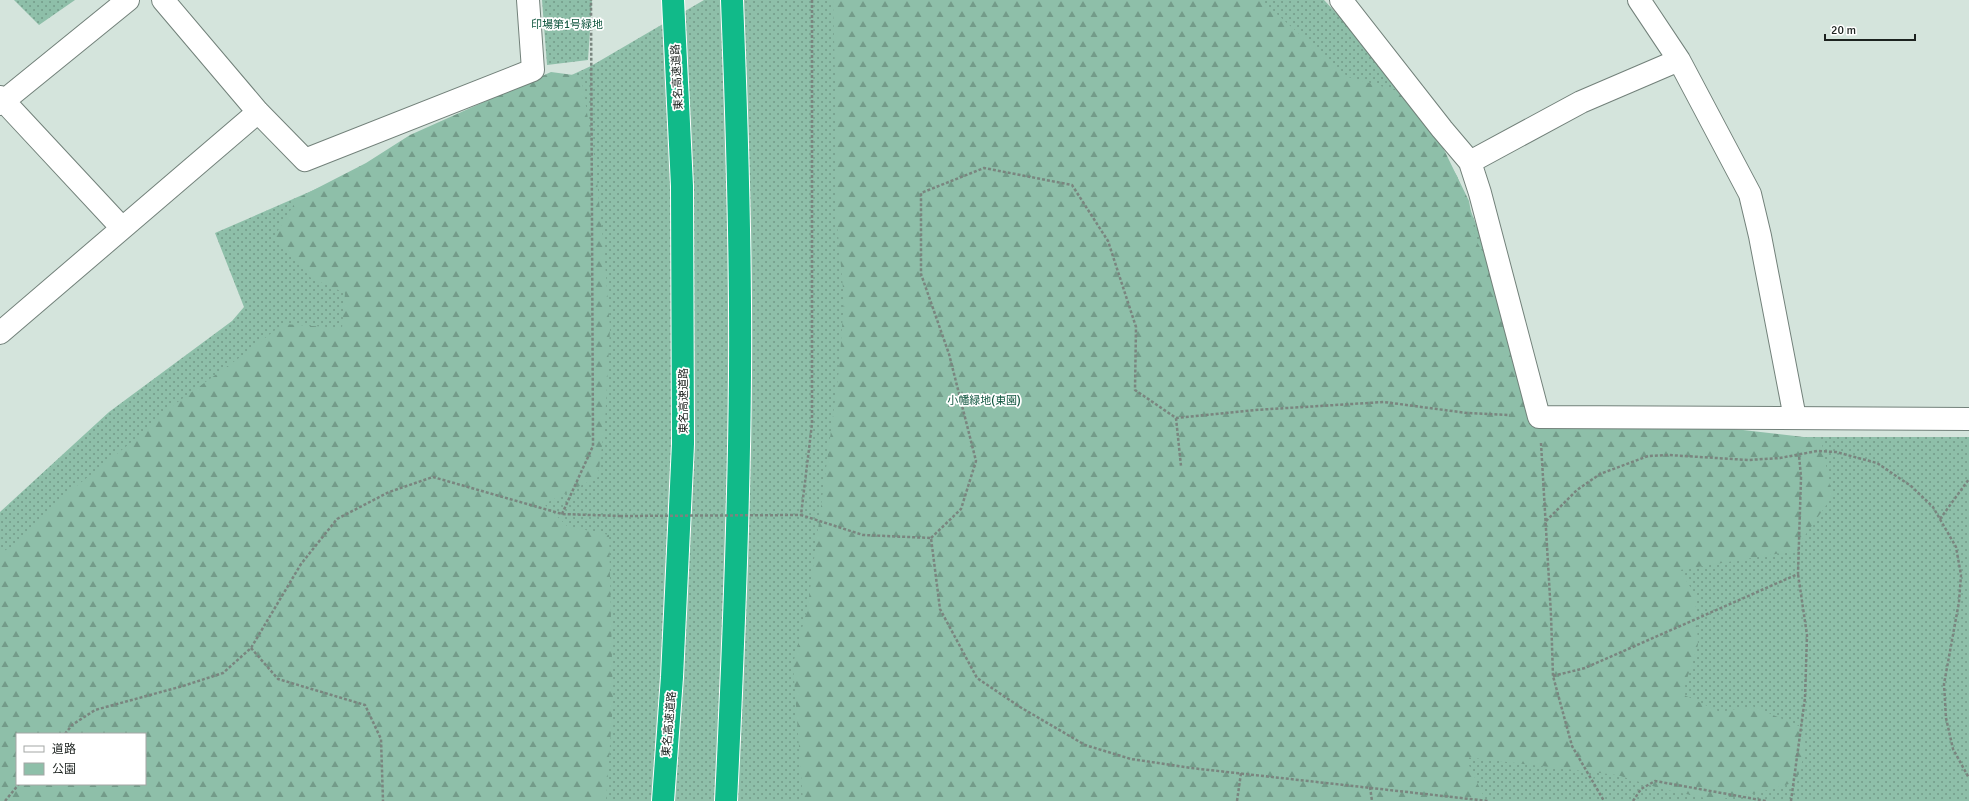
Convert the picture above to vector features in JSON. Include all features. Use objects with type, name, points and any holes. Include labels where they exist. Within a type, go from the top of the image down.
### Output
[{"type":"highway","name":"東名高速道路","points":[[663,801],[672,677],[683,444],[682,186],[673,0]]},
{"type":"highway","points":[[726,801],[736,579],[740,373],[737,131],[732,0]]},
{"type":"street","points":[[122,228],[1,101],[128,0]]},
{"type":"street","points":[[163,0],[258,112],[305,160],[533,70],[528,0]]},
{"type":"street","points":[[1342,0],[1442,129],[1470,162],[1480,193],[1539,417],[1969,419]]},
{"type":"street","points":[[1639,0],[1679,60],[1750,194],[1760,236],[1795,418]]},
{"type":"street","points":[[1470,162],[1581,102],[1679,60]]},
{"type":"street","points":[[0,333],[258,112]]},
{"type":"path","points":[[562,514],[593,446],[591,0]]},
{"type":"path","points":[[801,515],[812,424],[812,0]]},
{"type":"path","points":[[65,733],[72,725],[95,710],[183,686],[223,673],[251,648],[301,564],[337,519],[389,492],[433,477],[562,514],[620,516],[801,515],[863,535],[931,538],[961,508],[976,461],[949,354],[921,274],[921,193],[984,168],[1072,185],[1108,241],[1136,327],[1134,390],[1176,418],[1255,410],[1384,402],[1467,413],[1539,417],[1546,521],[1553,676],[1572,746],[1604,801]]},
{"type":"path","points":[[1176,418],[1181,466]]},
{"type":"path","points":[[1546,521],[1577,490],[1600,474],[1648,456],[1668,455],[1748,460],[1799,455],[1817,451],[1836,452],[1877,463],[1911,486],[1933,506],[1956,547],[1961,575],[1959,602],[1944,684],[1946,718],[1953,749],[1969,778]]},
{"type":"path","points":[[1791,801],[1805,698],[1807,635],[1798,574],[1801,477],[1799,455]]},
{"type":"path","points":[[1940,519],[1969,479]]},
{"type":"path","points":[[931,538],[940,609],[977,678],[1020,707],[1085,745],[1131,759],[1191,768],[1488,801]]},
{"type":"path","points":[[1553,676],[1585,668],[1798,574]]},
{"type":"path","points":[[251,648],[278,679],[365,705],[381,739],[383,801]]},
{"type":"path","points":[[1237,801],[1241,773]]},
{"type":"path","points":[[1633,801],[1641,789],[1655,781],[1766,801]]},
{"type":"path","points":[[5,801],[18,785]]},
{"type":"path","points":[[1370,787],[1372,801]]},
{"type":"green space","points":[[14,0],[75,0],[39,25]]},
{"type":"green space","name":"印場第1号緑地","points":[[542,0],[592,0],[588,60],[547,65]]},
{"type":"green space","name":"小幡緑地(東園)","points":[[704,0],[1324,0],[1387,67],[1457,176],[1561,440],[1713,437],[1969,437],[1969,801],[0,801],[0,512],[109,412],[232,321],[244,307],[215,233],[479,118],[591,66]]},
{"type":"green space","points":[[833,0],[1261,0],[1348,77],[1416,96],[1430,121],[1469,201],[1476,240],[1507,296],[1537,427],[1717,427],[1821,439],[1832,497],[1794,551],[1680,570],[1695,595],[1698,645],[1682,694],[1720,712],[1752,706],[1801,727],[1805,752],[1796,782],[1757,793],[1715,800],[1662,789],[1617,775],[1465,757],[1486,801],[803,801],[793,664],[808,605],[839,370],[844,299],[835,201],[836,110]]},
{"type":"green space","points":[[551,72],[581,76],[595,162],[610,329],[605,422],[598,477],[544,504],[567,526],[609,535],[613,702],[606,801],[0,801],[0,553],[15,545],[69,492],[128,445],[168,409],[250,350],[283,324],[342,328],[345,293],[311,278],[274,237],[298,198],[366,163],[410,135]]}]
